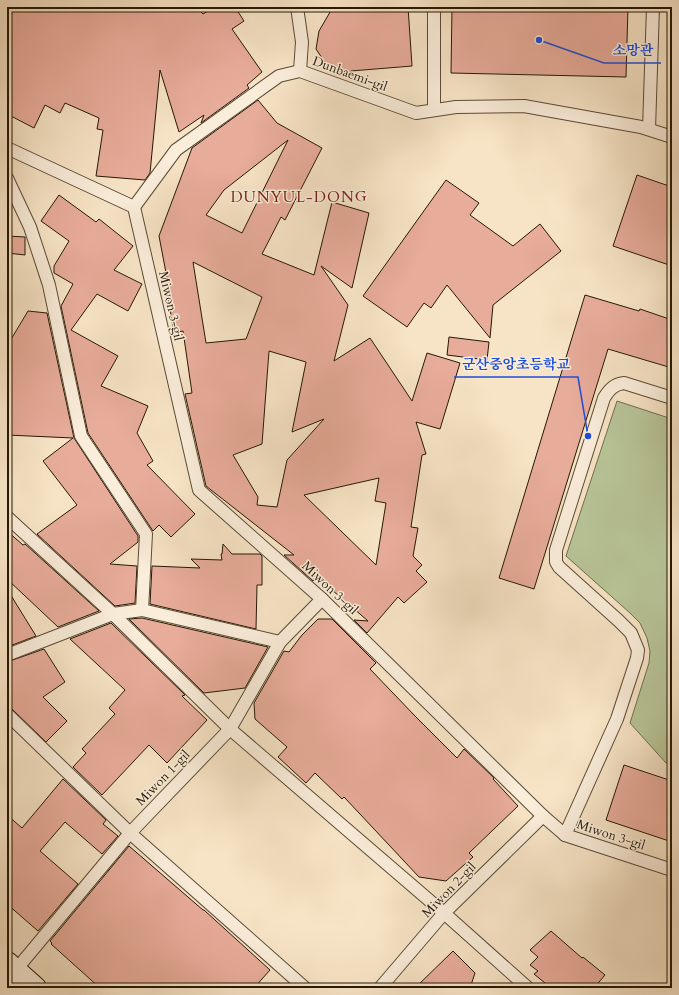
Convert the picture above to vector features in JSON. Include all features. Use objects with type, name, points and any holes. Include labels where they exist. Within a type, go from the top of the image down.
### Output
[{"type":"street","points":[[11,967],[35,988]]},
{"type":"lane","points":[[297,7],[302,42],[300,71]]},
{"type":"lane","points":[[434,7],[434,110]]},
{"type":"lane","points":[[649,129],[653,7]]},
{"type":"lane","name":"Dunbaemi-gil","points":[[134,207],[176,150],[279,76],[300,71],[416,113],[456,106],[524,106],[649,129],[672,136]]},
{"type":"lane","points":[[7,148],[134,207]]},
{"type":"lane","points":[[7,178],[30,227],[49,285],[81,436],[146,534],[142,610]]},
{"type":"lane","name":"Miwon 3-gil","points":[[134,207],[199,490],[322,599],[543,816],[565,835],[672,870]]},
{"type":"lane","points":[[565,835],[617,719],[637,658],[638,650],[631,633],[559,567],[556,562],[556,550],[604,398],[611,388],[618,384],[624,383],[672,398]]},
{"type":"lane","points":[[7,517],[113,614],[230,729],[444,913],[528,988]]},
{"type":"lane","name":"Miwon 1-gil","points":[[11,967],[130,832],[230,729],[280,642],[322,599]]},
{"type":"lane","points":[[7,655],[113,614],[142,610],[280,642]]},
{"type":"lane","points":[[7,714],[130,832],[305,988]]},
{"type":"lane","name":"Miwon 2-gil","points":[[380,988],[444,913],[543,816]]},
{"type":"green space","points":[[617,401],[672,419],[672,761],[666,763],[630,723],[649,663],[650,651],[647,638],[640,623],[566,556]]},
{"type":"building","points":[[7,7],[196,7],[203,14],[215,7],[235,7],[244,21],[232,29],[262,72],[247,85],[249,88],[201,123],[204,115],[179,132],[160,70],[150,173],[145,180],[96,176],[103,130],[97,129],[99,118],[65,103],[60,113],[45,105],[34,128],[7,114]]},
{"type":"building","points":[[333,7],[408,7],[412,66],[351,71],[351,73],[330,70],[316,49],[319,31]]},
{"type":"building","points":[[452,7],[628,7],[626,77],[451,73]]},
{"type":"building","points":[[258,100],[277,123],[322,148],[285,220],[281,217],[262,254],[314,275],[332,202],[369,213],[352,288],[321,266],[348,305],[334,361],[370,338],[412,401],[427,353],[460,363],[440,429],[416,422],[426,454],[422,455],[411,527],[418,528],[413,556],[422,565],[416,571],[427,582],[404,603],[398,597],[367,633],[354,620],[368,621],[317,577],[313,581],[284,555],[294,555],[206,486],[185,394],[192,393],[183,331],[174,333],[165,279],[167,278],[159,236],[192,148]],"holes":[[[288,140],[242,233],[206,215],[224,190]],[[193,262],[262,297],[246,339],[206,343]],[[269,351],[306,362],[292,432],[324,419],[287,460],[277,507],[257,505],[258,497],[233,455],[262,444]],[[379,478],[375,501],[386,503],[376,565],[304,495]]]},
{"type":"building","points":[[637,175],[672,187],[672,266],[613,246]]},
{"type":"building","points":[[446,180],[479,203],[470,215],[513,246],[540,224],[561,251],[493,305],[490,338],[447,285],[431,308],[424,303],[407,327],[363,296]]},
{"type":"building","points":[[59,195],[96,222],[99,219],[133,246],[114,270],[142,284],[128,311],[97,294],[71,330],[118,356],[101,386],[148,406],[137,433],[153,461],[147,465],[195,514],[171,537],[159,525],[153,531],[88,433],[61,306],[73,284],[54,273],[54,266],[69,241],[41,221]]},
{"type":"building","points":[[7,236],[25,237],[25,255],[7,253]]},
{"type":"building","points":[[585,295],[639,311],[640,309],[672,320],[672,368],[608,349],[534,589],[499,578]]},
{"type":"building","points":[[28,311],[47,313],[74,438],[138,536],[138,542],[110,564],[137,566],[135,603],[115,606],[37,534],[77,505],[43,461],[73,438],[7,435],[7,346]]},
{"type":"building","points":[[449,337],[489,342],[487,360],[447,355]]},
{"type":"building","points":[[7,531],[23,545],[25,544],[99,611],[58,627],[7,579]]},
{"type":"building","points":[[223,544],[232,554],[260,554],[262,556],[262,585],[257,585],[256,629],[150,604],[152,566],[200,568],[191,559],[222,560],[221,554]]},
{"type":"building","points":[[7,589],[36,636],[7,647]]},
{"type":"building","points":[[142,618],[268,647],[245,688],[204,693],[129,619]]},
{"type":"building","points":[[318,619],[332,619],[376,663],[370,669],[415,716],[457,758],[464,749],[494,778],[493,779],[518,806],[469,853],[473,857],[446,881],[419,877],[344,797],[342,799],[315,773],[306,783],[278,757],[287,747],[255,719],[254,703],[284,651],[289,652],[302,635]]},
{"type":"building","points":[[111,623],[185,695],[182,696],[207,720],[167,763],[149,745],[102,795],[73,767],[86,753],[82,749],[115,714],[109,708],[125,690],[70,639]]},
{"type":"building","points":[[44,649],[65,682],[43,697],[67,721],[46,742],[12,709],[7,707],[7,662]]},
{"type":"building","points":[[624,765],[672,781],[672,842],[606,820]]},
{"type":"building","points":[[63,779],[106,820],[103,824],[118,836],[102,854],[65,822],[40,851],[78,884],[38,931],[7,904],[7,815],[22,828]]},
{"type":"building","points":[[129,846],[204,910],[270,970],[254,988],[100,988],[51,944],[52,943],[50,941]]},
{"type":"building","points":[[551,931],[582,958],[583,957],[605,975],[594,988],[551,988],[534,974],[538,971],[530,965],[538,957],[530,950]]},
{"type":"building","points":[[453,951],[475,973],[470,988],[415,988]]},
{"type":"place","name":"소망관","points":[[539,40]]},
{"type":"place","name":"군산중앙초등학교","points":[[588,436]]},
{"type":"district","name":"DUNYUL-DONG","points":[[299,197]]}]
